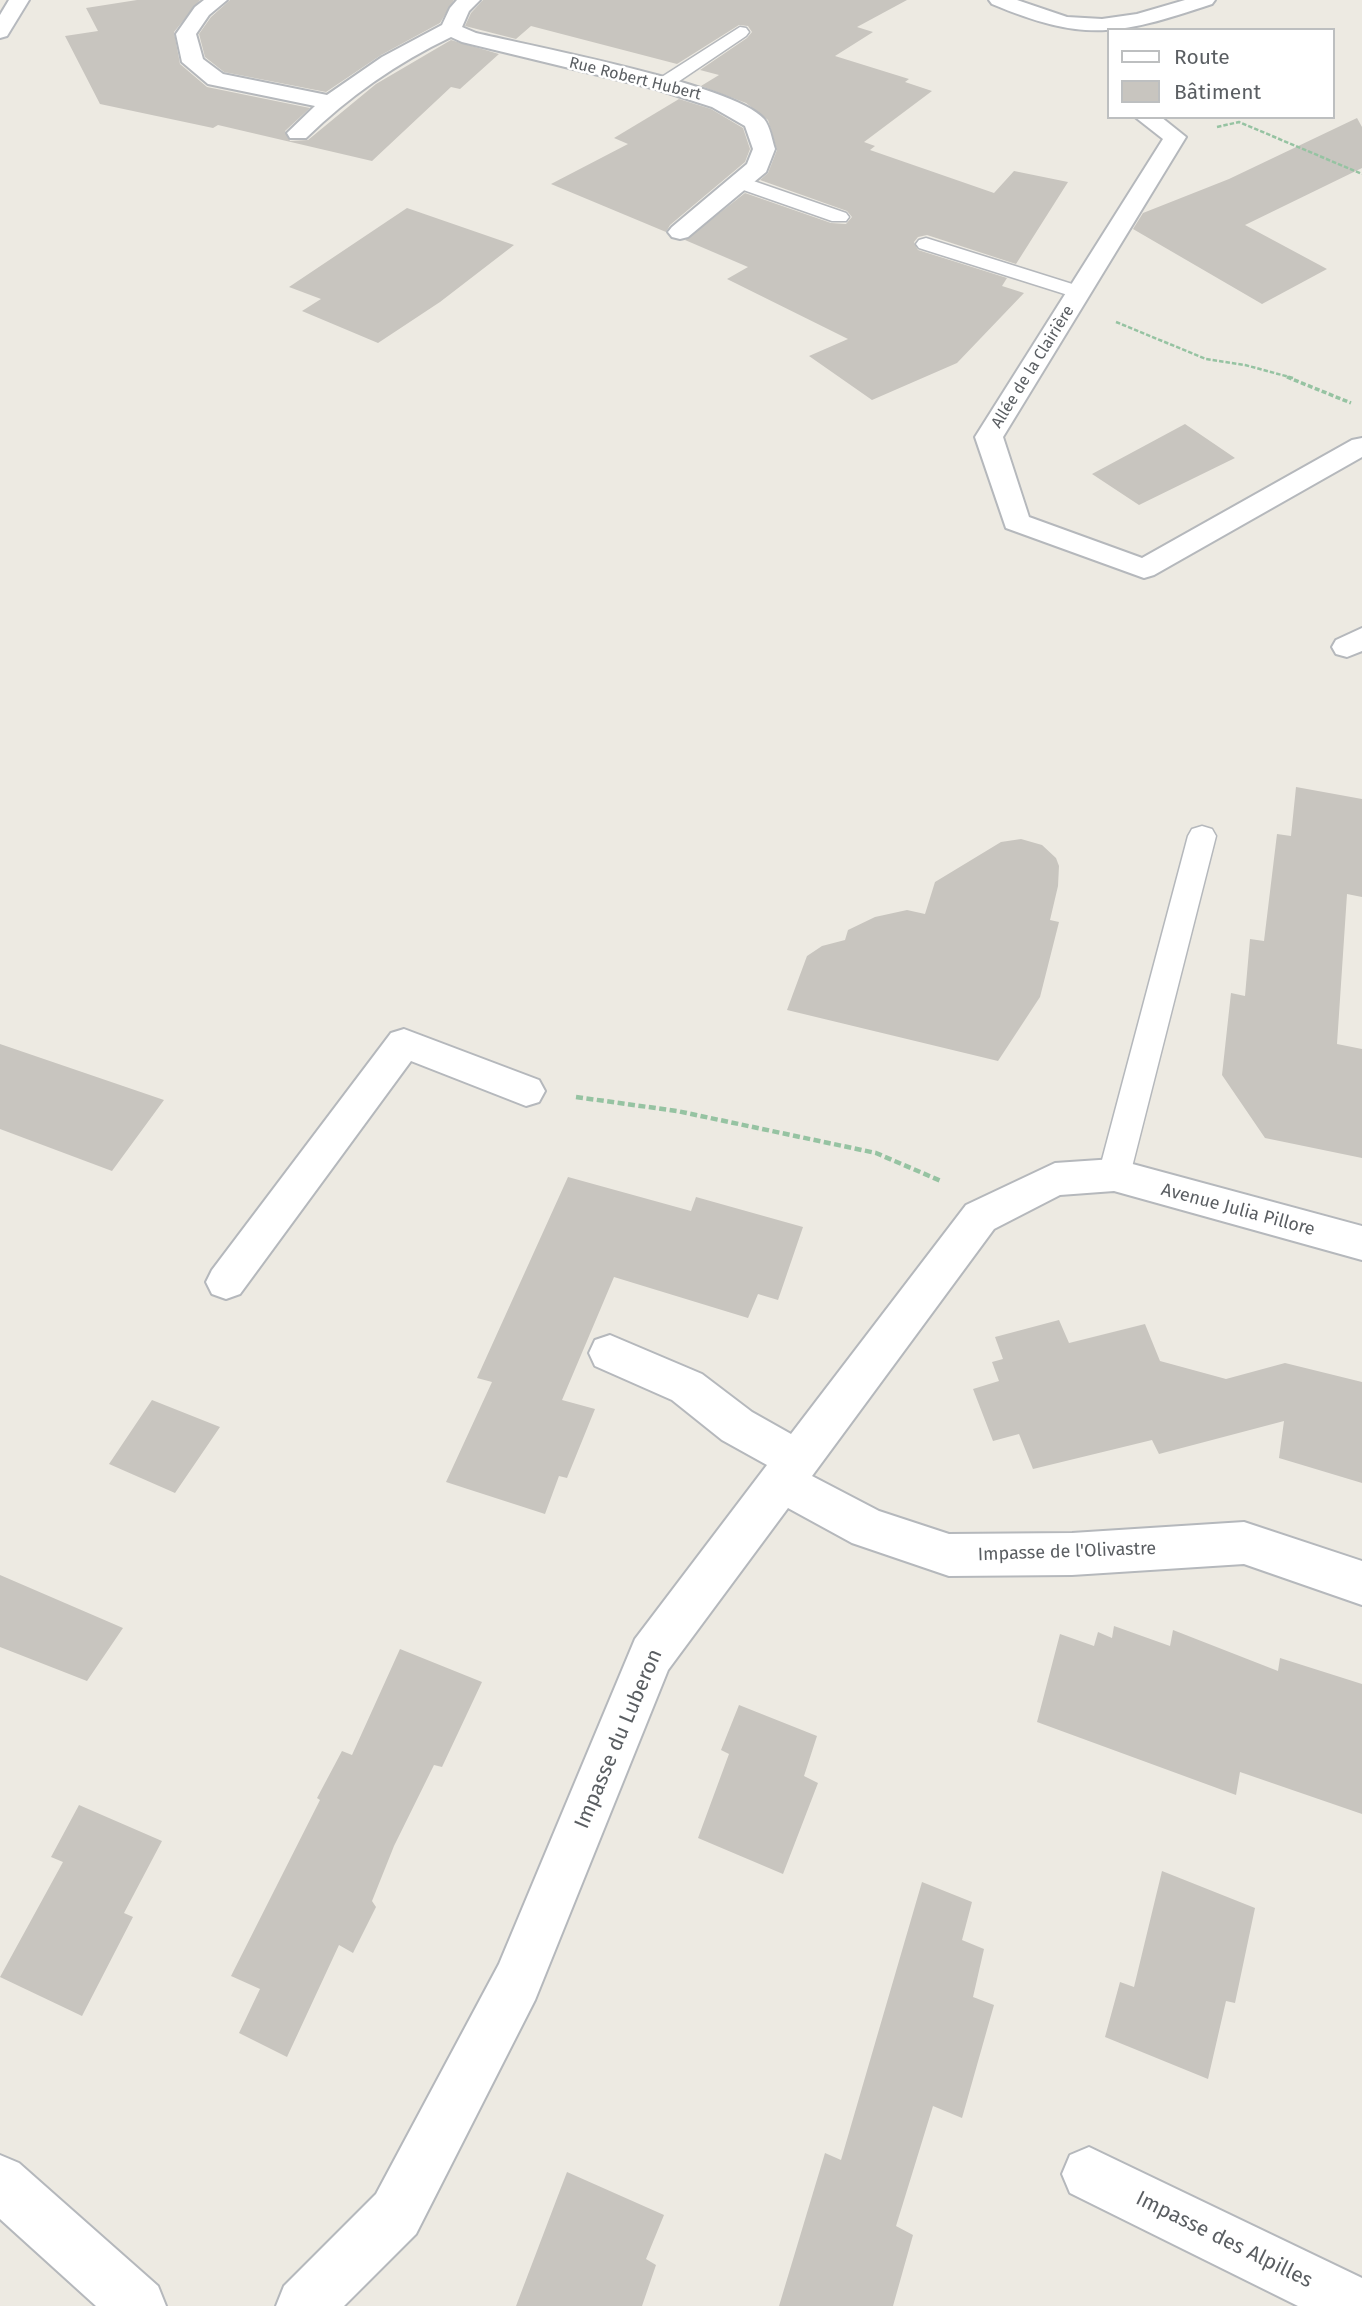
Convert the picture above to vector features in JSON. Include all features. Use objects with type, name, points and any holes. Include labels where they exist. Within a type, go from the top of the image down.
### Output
[{"type":"street","points":[[0,32],[19,0]]},
{"type":"street","points":[[217,0],[202,11],[186,34],[193,62],[216,79],[329,102]]},
{"type":"street","points":[[298,133],[329,102],[409,48],[450,29],[460,8],[470,0]]},
{"type":"street","points":[[999,0],[1069,24],[1102,25],[1135,21],[1205,0]]},
{"type":"street","name":"Rue Robert Hubert","points":[[450,29],[468,38],[663,84],[720,102],[755,122],[764,149],[758,167],[680,232]]},
{"type":"street","points":[[1149,119],[1175,136]]},
{"type":"street","name":"Allée de la Clairière","points":[[1175,136],[989,437],[1016,522],[1144,569],[1362,446]]},
{"type":"street","points":[[226,1282],[404,1043],[526,1091]]},
{"type":"street","name":"Impasse du Luberon","points":[[304,2306],[396,2214],[517,1982],[651,1655],[980,1217],[1055,1179],[1114,1175]]},
{"type":"street","name":"Avenue Julia Pillore","points":[[1114,1175],[1362,1243]]},
{"type":"street","name":"Impasse de l'Olivastre","points":[[610,1353],[687,1387],[789,1471],[868,1528],[948,1555],[1072,1554],[1244,1544],[1362,1583]]},
{"type":"street","name":"Impasse des Alpilles","points":[[1089,2174],[1359,2306]]},
{"type":"street","points":[[0,2182],[138,2306]]},
{"type":"lane","points":[[663,84],[740,32]]},
{"type":"lane","points":[[739,182],[839,217]]},
{"type":"lane","points":[[926,244],[1076,298]]},
{"type":"lane","points":[[1114,1175],[1202,836]]},
{"type":"path","points":[[1175,136],[1239,122],[1362,174]]},
{"type":"path","points":[[1076,298],[1206,359],[1245,365],[1292,378],[1352,403]]},
{"type":"path","points":[[526,1091],[677,1111],[876,1153],[999,1207]]},
{"type":"building","points":[[137,0],[200,0],[174,32],[180,64],[207,87],[310,108],[285,131],[290,141],[308,140],[376,84],[451,40],[499,54],[460,89],[451,87],[372,161],[218,125],[213,128],[100,104],[65,36],[98,31],[86,8]]},
{"type":"building","points":[[230,0],[454,0],[440,23],[381,55],[326,92],[224,72],[205,57],[199,34],[211,17]]},
{"type":"building","points":[[483,0],[907,0],[857,27],[873,32],[835,56],[909,79],[905,82],[932,91],[864,142],[875,146],[870,150],[994,193],[1014,171],[1068,182],[1016,264],[927,235],[918,237],[914,242],[918,250],[1007,278],[1002,286],[1024,293],[957,363],[872,400],[809,356],[848,339],[727,279],[748,267],[685,240],[745,193],[831,223],[846,224],[852,217],[847,211],[760,180],[768,173],[777,150],[768,120],[746,103],[701,86],[719,75],[700,70],[747,38],[752,32],[748,26],[739,25],[677,64],[531,26],[516,39],[465,26],[471,13]]},
{"type":"building","points":[[679,99],[711,109],[743,128],[750,149],[745,162],[670,225],[666,232],[551,184],[628,144],[614,138]]},
{"type":"building","points":[[1357,118],[1362,127],[1362,168],[1245,225],[1327,269],[1262,304],[1133,229],[1143,213],[1229,179]]},
{"type":"building","points":[[407,208],[514,245],[440,302],[378,343],[302,311],[321,299],[289,287]]},
{"type":"building","points":[[1185,424],[1235,458],[1139,505],[1092,474]]},
{"type":"building","points":[[1296,787],[1362,799],[1362,897],[1347,894],[1337,1044],[1362,1049],[1362,1158],[1265,1138],[1222,1075],[1231,993],[1245,996],[1250,939],[1264,941],[1277,834],[1291,836]]},
{"type":"building","points":[[1021,839],[1042,845],[1056,858],[1059,866],[1058,886],[1050,920],[1059,922],[1040,997],[998,1061],[787,1010],[807,956],[822,946],[845,940],[848,930],[875,917],[907,910],[925,914],[935,882],[1001,842]]},
{"type":"building","points":[[0,1044],[164,1100],[112,1171],[0,1129]]},
{"type":"building","points":[[568,1177],[691,1211],[696,1197],[803,1227],[778,1300],[758,1294],[748,1318],[614,1277],[562,1400],[595,1409],[567,1478],[559,1476],[545,1514],[446,1482],[492,1382],[477,1378]]},
{"type":"building","points":[[1059,1320],[1069,1343],[1145,1324],[1160,1361],[1226,1379],[1285,1363],[1362,1382],[1362,1483],[1279,1458],[1284,1421],[1159,1454],[1152,1440],[1033,1469],[1019,1434],[993,1441],[973,1389],[999,1381],[992,1362],[1003,1359],[995,1337]]},
{"type":"building","points":[[152,1400],[220,1427],[175,1493],[109,1464]]},
{"type":"building","points":[[0,1575],[123,1628],[87,1681],[0,1647]]},
{"type":"building","points":[[1114,1626],[1170,1646],[1173,1630],[1278,1671],[1280,1658],[1362,1684],[1362,1814],[1240,1772],[1236,1795],[1037,1722],[1060,1634],[1094,1646],[1098,1632],[1112,1638]]},
{"type":"building","points":[[400,1649],[482,1682],[442,1767],[434,1765],[394,1846],[372,1901],[376,1907],[353,1953],[339,1945],[287,2057],[239,2033],[260,1989],[231,1976],[342,1751],[352,1755]]},
{"type":"building","points":[[739,1705],[817,1736],[804,1776],[818,1783],[783,1874],[698,1838],[729,1754],[721,1750]]},
{"type":"building","points":[[79,1805],[162,1841],[124,1913],[133,1917],[82,2016],[0,1977],[63,1862],[51,1857]]},
{"type":"building","points":[[1162,1871],[1255,1908],[1235,2003],[1226,2001],[1208,2079],[1105,2037],[1120,1982],[1134,1987]]},
{"type":"building","points":[[922,1882],[972,1902],[962,1940],[984,1949],[973,1997],[994,2005],[962,2118],[933,2106],[896,2226],[913,2235],[893,2306],[779,2306],[825,2153],[841,2160]]},
{"type":"building","points":[[567,2172],[664,2215],[646,2259],[656,2265],[642,2306],[516,2306]]}]
